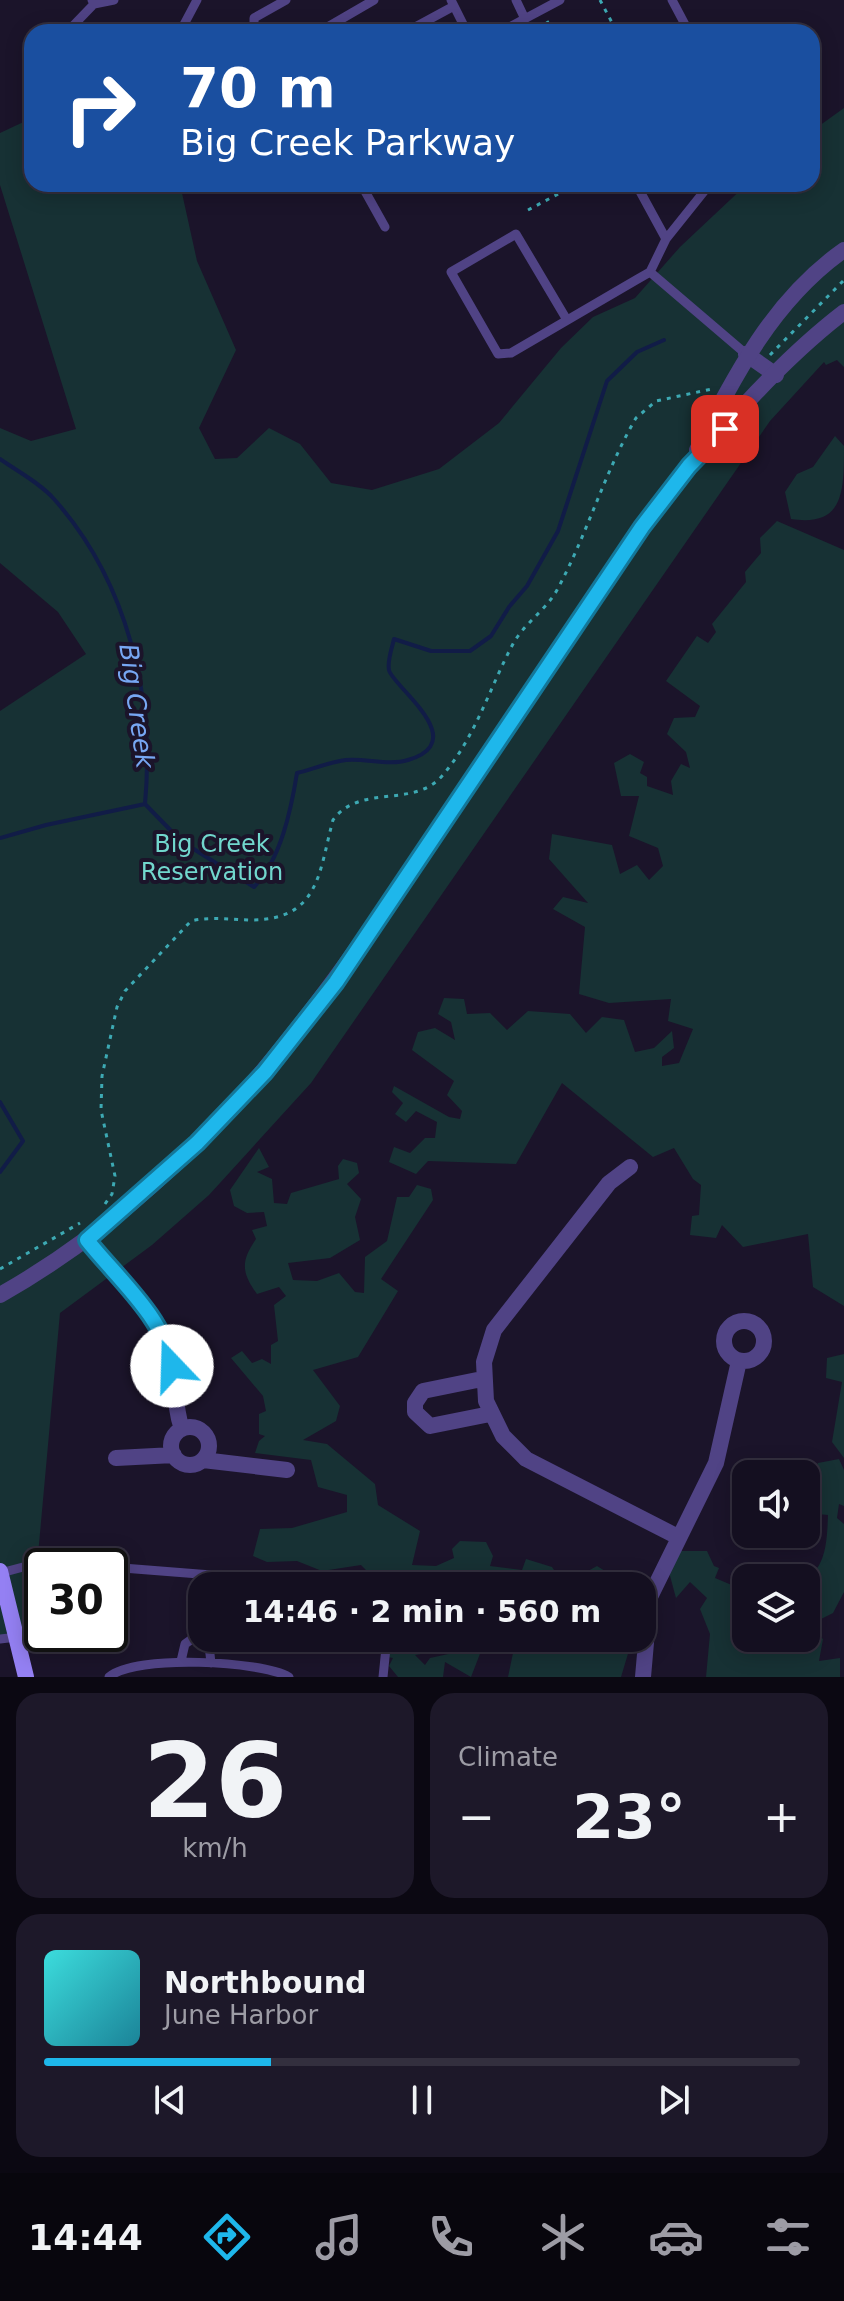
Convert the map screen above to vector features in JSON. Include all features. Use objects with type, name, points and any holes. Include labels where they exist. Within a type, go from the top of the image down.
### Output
[{"type":"main road","points":[[0,1572],[26,1677]]},
{"type":"street","points":[[689,466],[746,354],[810,274],[844,250]]},
{"type":"street","points":[[0,1295],[60,1261],[87,1240],[197,1143],[265,1072],[336,982],[634,539],[689,466],[776,375],[844,312]]},
{"type":"street","points":[[746,354],[776,375]]},
{"type":"street","points":[[630,1167],[609,1183],[505,1314],[488,1345],[482,1379],[490,1414],[503,1436],[526,1459],[678,1537]]},
{"type":"street","points":[[87,1240],[164,1338],[172,1366],[175,1408],[182,1429]]},
{"type":"street","points":[[643,1677],[650,1597],[716,1463],[739,1361]]},
{"type":"street","points":[[482,1379],[423,1391],[415,1403],[415,1412],[430,1426],[490,1414]]},
{"type":"street","points":[[182,1429],[171,1443],[174,1455],[187,1465],[203,1460],[287,1470]]},
{"type":"street","points":[[182,1429],[200,1429],[208,1438],[209,1450],[203,1460]]},
{"type":"street","points":[[116,1458],[174,1455]]},
{"type":"lane","points":[[74,24],[93,2],[114,0]]},
{"type":"lane","points":[[184,24],[197,0]]},
{"type":"lane","points":[[254,24],[254,18],[286,0]]},
{"type":"lane","points":[[333,24],[374,0]]},
{"type":"lane","points":[[516,0],[525,19]]},
{"type":"lane","points":[[515,24],[560,0]]},
{"type":"lane","points":[[672,0],[685,24]]},
{"type":"lane","points":[[419,24],[452,3],[463,24]]},
{"type":"lane","points":[[365,192],[385,227]]},
{"type":"lane","points":[[640,192],[666,239]]},
{"type":"lane","points":[[567,320],[516,234],[451,272],[498,354],[511,353],[650,272],[666,239],[704,192]]},
{"type":"lane","points":[[650,272],[746,354]]},
{"type":"lane","points":[[0,1572],[24,1566]]},
{"type":"lane","points":[[128,1568],[188,1573]]},
{"type":"lane","points":[[0,1639],[17,1637]]},
{"type":"lane","points":[[181,1661],[188,1642]]},
{"type":"lane","points":[[210,1652],[211,1663]]},
{"type":"lane","points":[[383,1677],[386,1652]]},
{"type":"lane","points":[[109,1677],[151,1662],[181,1661],[211,1663],[289,1677]]},
{"type":"path","points":[[600,0],[613,24]]},
{"type":"path","points":[[528,210],[562,192]]},
{"type":"path","points":[[771,354],[844,280]]},
{"type":"path","points":[[105,1205],[112,1194],[115,1176],[101,1110],[102,1076],[109,1037],[125,991],[191,921],[256,920],[281,916],[299,908],[318,882],[333,820],[350,804],[430,788],[453,762],[524,627],[555,595],[636,418],[656,401],[721,388]]},
{"type":"path","points":[[0,1269],[84,1220]]},
{"type":"green space","name":"Big Creek Reservation","points":[[844,108],[844,367],[837,360],[826,365],[824,362],[770,421],[311,1083],[209,1195],[152,1245],[60,1313],[39,1548],[24,1548],[24,1642],[0,1640],[0,711],[86,654],[58,612],[0,563],[0,428],[31,441],[76,429],[0,185],[0,133],[24,122],[24,192],[182,192],[197,261],[236,350],[199,428],[215,459],[237,458],[269,428],[300,444],[331,483],[372,490],[439,469],[499,423],[561,348],[593,317],[635,298],[680,247],[738,192],[820,192],[820,125]]},
{"type":"green space","points":[[835,436],[844,446],[843,478],[837,503],[831,512],[822,517],[791,519],[785,492],[797,474],[813,467]]},
{"type":"green space","points":[[777,521],[844,550],[844,1306],[813,1287],[808,1234],[743,1247],[722,1225],[716,1238],[690,1235],[692,1216],[699,1215],[701,1185],[693,1179],[674,1148],[653,1157],[562,1083],[516,1164],[428,1161],[416,1174],[389,1162],[394,1147],[410,1153],[425,1138],[435,1138],[437,1122],[416,1111],[406,1122],[395,1114],[403,1103],[392,1092],[394,1086],[449,1117],[460,1119],[462,1111],[447,1095],[454,1081],[412,1050],[418,1032],[435,1028],[455,1040],[451,1022],[438,1014],[444,998],[464,999],[467,1014],[490,1013],[507,1030],[528,1011],[570,1014],[586,1033],[602,1017],[624,1020],[635,1052],[654,1048],[672,1031],[674,1048],[662,1057],[662,1066],[679,1063],[693,1029],[668,1021],[671,999],[609,1003],[579,994],[585,927],[553,909],[563,897],[588,903],[549,859],[552,834],[612,845],[620,874],[637,865],[649,880],[663,866],[658,848],[629,836],[639,796],[621,796],[614,763],[630,754],[644,762],[640,773],[647,777],[647,786],[673,795],[671,781],[681,764],[690,768],[686,752],[667,734],[674,718],[695,717],[700,706],[666,681],[697,636],[708,643],[716,632],[712,624],[746,582],[745,572],[761,553],[760,538]]},
{"type":"green space","points":[[259,1148],[269,1167],[257,1172],[272,1179],[274,1203],[287,1204],[291,1193],[339,1179],[338,1166],[343,1159],[357,1163],[359,1173],[347,1184],[361,1199],[355,1217],[360,1240],[330,1258],[288,1263],[293,1280],[317,1281],[339,1273],[355,1292],[364,1293],[365,1257],[387,1241],[397,1197],[409,1197],[417,1185],[431,1189],[433,1200],[381,1279],[398,1291],[358,1357],[313,1370],[340,1406],[336,1421],[303,1440],[327,1444],[375,1484],[378,1505],[420,1531],[412,1565],[436,1566],[454,1558],[452,1549],[460,1541],[486,1542],[493,1556],[490,1566],[522,1570],[526,1559],[552,1567],[555,1572],[368,1572],[361,1565],[322,1571],[297,1561],[267,1562],[253,1556],[260,1529],[292,1528],[347,1512],[347,1495],[318,1487],[311,1460],[255,1453],[259,1441],[265,1436],[259,1434],[259,1414],[266,1411],[263,1396],[231,1358],[242,1351],[252,1363],[262,1359],[271,1364],[271,1345],[278,1341],[274,1305],[286,1296],[279,1287],[257,1294],[248,1279],[246,1260],[256,1239],[252,1230],[267,1226],[264,1212],[247,1213],[234,1206],[230,1190]]},
{"type":"green space","points":[[844,1354],[844,1458],[832,1442],[842,1382],[826,1378],[827,1358]]},
{"type":"green space","points":[[839,1459],[844,1470],[844,1506],[839,1504],[837,1518],[844,1524],[844,1592],[833,1613],[820,1620],[820,1564],[826,1542],[828,1515],[820,1514],[820,1463]]},
{"type":"green space","points":[[680,1551],[707,1551],[714,1566],[719,1568],[715,1578],[732,1585],[732,1652],[820,1652],[820,1637],[823,1639],[819,1661],[840,1658],[840,1677],[706,1677],[710,1634],[700,1609],[707,1598],[690,1582],[676,1598],[669,1572]]},
{"type":"green space","points":[[597,1566],[607,1572],[586,1572]]},
{"type":"green space","points":[[388,1652],[433,1652],[415,1655],[425,1665],[430,1658],[457,1652],[481,1652],[471,1677],[445,1662],[443,1677],[398,1677],[389,1666],[393,1658],[388,1657]]},
{"type":"green space","points":[[505,1652],[628,1652],[621,1677],[508,1677],[513,1653]]},
{"type":"waterway","points":[[145,804],[181,841],[254,887],[278,848],[297,773],[346,760],[401,762],[426,751],[433,740],[431,727],[389,670],[394,639],[431,651],[470,651],[491,636],[527,586],[558,531],[607,381],[637,352],[664,340]]},
{"type":"waterway","name":"Big Creek","points":[[0,459],[54,499],[79,531],[118,603],[140,682],[147,763],[145,804],[0,838]]},
{"type":"waterway","name":"Big Creek","points":[[0,1102],[23,1141],[0,1172]]},
{"type":"route","points":[[172,1366],[171,1355],[154,1322],[87,1240],[120,1215],[197,1143],[265,1072],[336,982],[642,527],[689,466],[725,429]]}]
